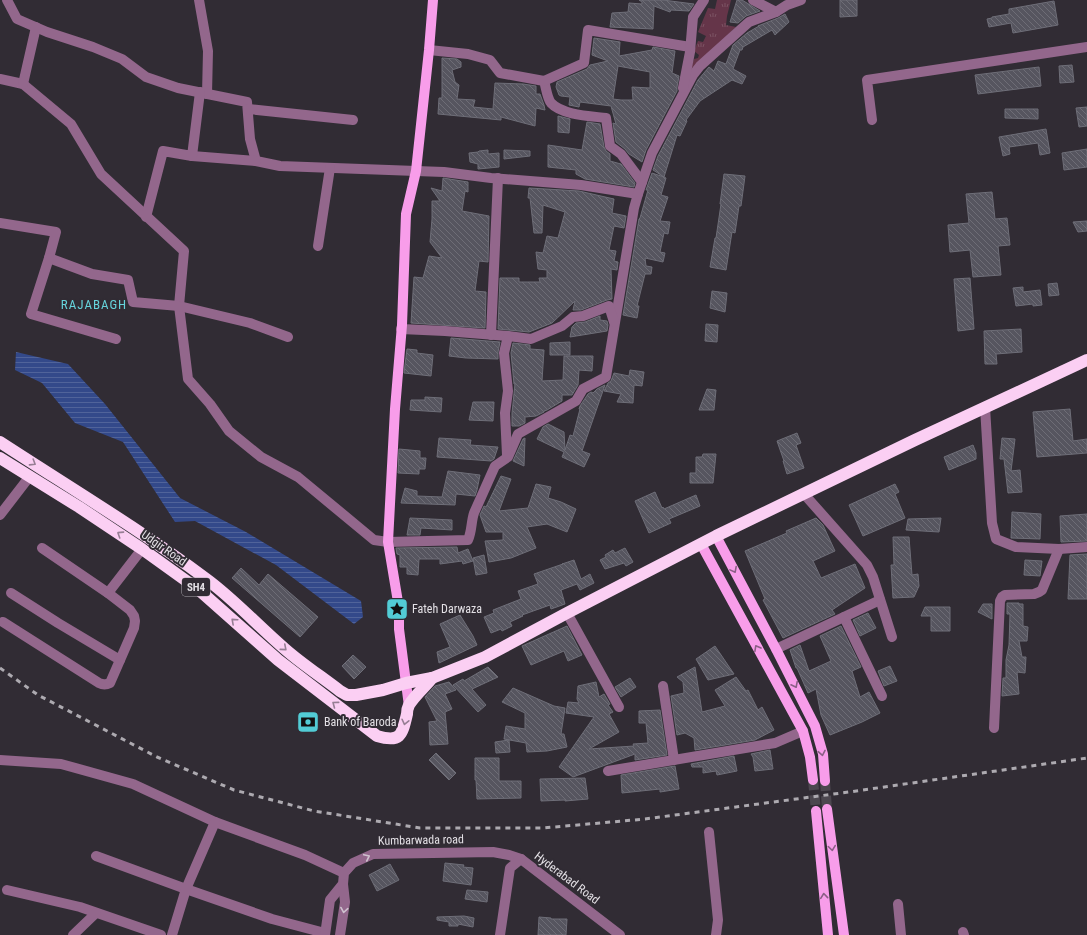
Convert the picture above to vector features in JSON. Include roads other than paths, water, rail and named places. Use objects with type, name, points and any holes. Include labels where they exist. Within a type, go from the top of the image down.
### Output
[{"type":"highway","points":[[406,683],[432,678],[485,657],[716,536],[915,440],[1087,360]]},
{"type":"highway","name":"Udgir Road","points":[[0,442],[106,509],[207,579],[242,609],[285,650],[340,691],[347,695],[356,696],[406,683]]},
{"type":"highway","name":"Udgir Road","points":[[0,458],[79,507],[142,549],[199,590],[278,660],[377,736],[386,739],[398,737],[403,731],[409,706]]},
{"type":"highway","points":[[409,706],[432,678]]},
{"type":"main road","points":[[409,706],[398,629],[399,608],[388,542],[395,409],[402,329],[406,214],[416,171],[433,0]]},
{"type":"main road","points":[[716,536],[815,726],[823,754],[825,781]]},
{"type":"main road","points":[[701,544],[803,731],[810,757],[813,780]]},
{"type":"main road","points":[[827,809],[844,935]]},
{"type":"main road","points":[[816,811],[828,935]]},
{"type":"street","points":[[7,0],[17,19],[47,32],[93,47],[122,59],[146,77],[178,88],[247,102],[250,139],[256,161]]},
{"type":"street","points":[[192,156],[204,93],[208,51],[199,0]]},
{"type":"street","points":[[678,104],[690,52],[693,17],[704,0]]},
{"type":"street","points":[[753,0],[776,12]]},
{"type":"street","points":[[0,79],[23,84],[71,124],[100,174],[184,251],[179,306],[188,379],[210,404],[229,432],[261,457],[298,477],[374,540],[388,542],[468,540],[474,513],[495,466],[508,457],[518,434],[576,401],[583,389],[606,377],[614,324],[638,194],[652,153],[694,75],[700,66],[749,22],[776,12],[787,4],[801,0]]},
{"type":"street","points":[[23,84],[36,27]]},
{"type":"street","points":[[429,50],[468,54],[490,60],[500,73],[544,82],[584,63],[588,30],[690,47]]},
{"type":"street","points":[[872,120],[867,80],[1087,47]]},
{"type":"street","points":[[544,82],[550,102],[560,109],[577,114],[606,118],[610,146],[621,154],[642,182]]},
{"type":"street","points":[[248,109],[353,120]]},
{"type":"street","points":[[146,217],[163,151],[192,156],[256,161],[280,166],[444,172],[581,185],[638,194]]},
{"type":"street","points":[[318,246],[330,168]]},
{"type":"street","points":[[491,335],[498,178]]},
{"type":"street","points":[[0,223],[56,232],[31,314],[116,339]]},
{"type":"street","points":[[49,258],[92,274],[128,280],[133,302],[179,306],[250,323],[288,337]]},
{"type":"street","points":[[402,329],[508,336],[531,339],[562,326],[573,317],[583,316],[609,306],[614,324]]},
{"type":"street","points":[[508,336],[504,353],[508,391],[505,413],[508,457]]},
{"type":"street","points":[[985,407],[992,523],[996,538],[1016,547],[1059,549],[1087,547]]},
{"type":"street","points":[[0,516],[30,476]]},
{"type":"street","points":[[804,494],[867,565],[873,577],[892,637]]},
{"type":"street","points":[[3,622],[103,685],[110,683],[134,628],[134,616],[130,610],[108,593],[42,548]]},
{"type":"street","points":[[108,593],[142,549]]},
{"type":"street","points":[[994,728],[1000,601],[1005,595],[1034,594],[1042,590],[1059,549]]},
{"type":"street","points":[[11,593],[58,624],[120,660]]},
{"type":"street","points":[[776,649],[880,600]]},
{"type":"street","points":[[568,613],[620,706]]},
{"type":"street","points":[[844,617],[882,696]]},
{"type":"street","points":[[663,686],[674,760]]},
{"type":"street","points":[[608,771],[775,743],[803,731]]},
{"type":"street","points":[[0,760],[61,764],[133,784],[215,822],[305,855],[344,873],[343,884],[345,902],[340,935]]},
{"type":"street","points":[[172,935],[186,889],[215,822]]},
{"type":"street","points":[[709,832],[718,920],[716,935]]},
{"type":"street","name":"Kumbarwada road","points":[[344,873],[353,863],[373,854],[493,852]]},
{"type":"street","name":"Hyderabad Road","points":[[493,852],[521,859],[617,934]]},
{"type":"street","points":[[96,856],[272,919],[320,934],[330,900],[343,884]]},
{"type":"street","points":[[500,935],[510,868],[521,859]]},
{"type":"street","points":[[7,890],[80,907],[161,935]]},
{"type":"street","points":[[898,904],[901,935]]},
{"type":"street","points":[[73,935],[96,913]]},
{"type":"water","points":[[16,352],[68,364],[105,404],[180,498],[246,532],[361,601],[363,617],[354,624],[276,565],[195,521],[175,522],[123,442],[75,423],[42,383],[15,370]]},
{"type":"tunnel","points":[[813,780],[816,811]]},
{"type":"tunnel","points":[[825,781],[827,809]]},
{"type":"railway","points":[[0,668],[38,695],[157,757],[234,790],[314,811],[420,828],[543,828],[645,819],[1087,758]]},
{"type":"place","name":"Fateh Darwaza","points":[[397,609]]},
{"type":"place","name":"Bank of Baroda","points":[[308,722]]},
{"type":"district","name":"RAJABAGH","points":[[94,304]]}]
